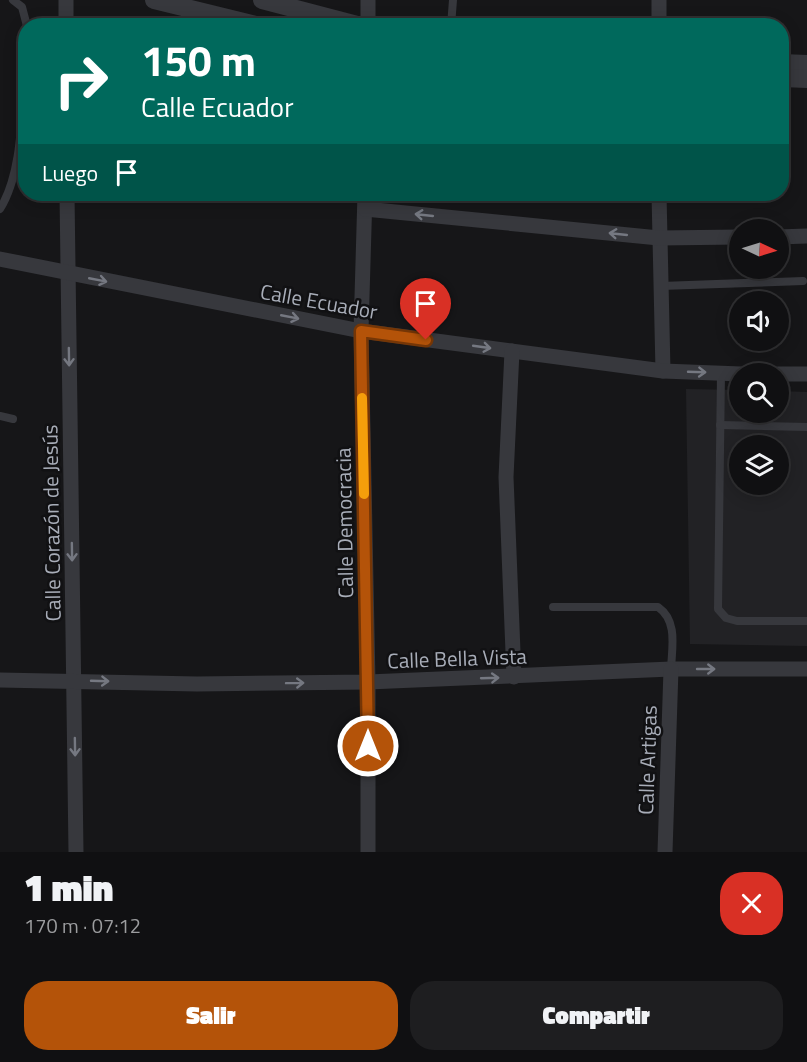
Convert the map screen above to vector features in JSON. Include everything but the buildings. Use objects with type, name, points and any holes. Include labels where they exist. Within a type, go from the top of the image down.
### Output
[{"type":"street","points":[[66,0],[66,18]]},
{"type":"street","points":[[154,0],[228,18]]},
{"type":"street","points":[[262,0],[331,18]]},
{"type":"street","points":[[368,0],[368,18]]},
{"type":"street","points":[[659,0],[659,18]]},
{"type":"street","points":[[789,63],[807,64]]},
{"type":"street","points":[[789,78],[807,78]]},
{"type":"street","name":"Calle Corazón de Jesús","points":[[67,201],[76,852]]},
{"type":"street","points":[[365,201],[659,238],[729,237]]},
{"type":"street","name":"Calle Democracia","points":[[365,201],[361,331],[368,682],[368,852]]},
{"type":"street","points":[[659,201],[663,371]]},
{"type":"street","points":[[789,237],[807,236]]},
{"type":"street","name":"Calle Ecuador","points":[[0,259],[361,331],[663,371],[729,373]]},
{"type":"street","points":[[512,351],[506,477],[514,677]]},
{"type":"street","points":[[789,374],[807,374]]},
{"type":"street","name":"Calle Bella Vista","points":[[0,680],[197,684],[368,682],[671,669],[807,669]]},
{"type":"street","name":"Calle Artigas","points":[[665,852],[671,669]]},
{"type":"lane","points":[[13,0],[22,8],[25,18]]},
{"type":"lane","points":[[452,18],[453,0]]},
{"type":"lane","points":[[0,209],[11,189],[18,144]]},
{"type":"lane","points":[[661,285],[803,281]]},
{"type":"lane","points":[[721,373],[718,609],[726,618],[737,621],[807,621]]},
{"type":"lane","points":[[0,416],[13,419]]},
{"type":"lane","points":[[720,425],[807,427]]},
{"type":"lane","points":[[553,608],[658,607],[667,613],[672,623],[671,669]]},
{"type":"shaded area","points":[[686,389],[729,390],[729,423],[789,423],[789,391],[807,392],[807,646],[690,644]]},
{"type":"slow traffic","points":[[362,398],[364,494]]},
{"type":"route","points":[[368,746],[361,331],[426,340]]}]
